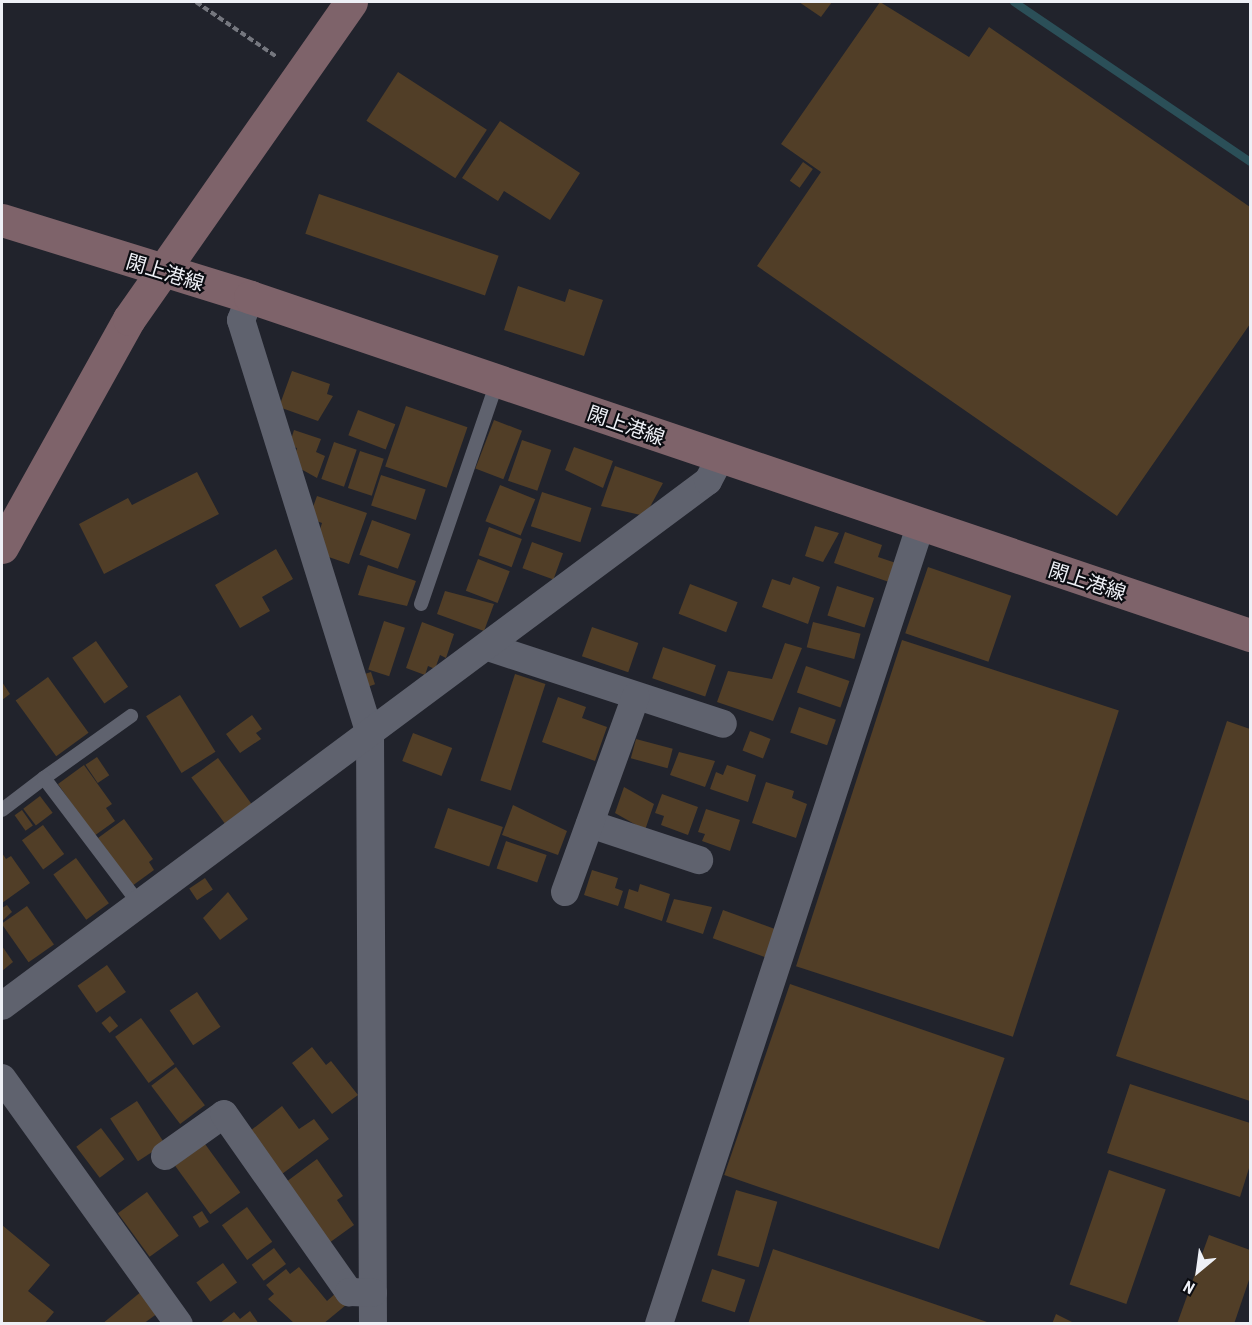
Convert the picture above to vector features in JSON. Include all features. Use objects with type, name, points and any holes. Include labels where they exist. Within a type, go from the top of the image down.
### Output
[{"type":"main road","points":[[2,547],[129,319],[351,2]]},
{"type":"main road","name":"閖上港線","points":[[2,220],[162,272],[250,297],[920,527],[1251,635]]},
{"type":"street","points":[[250,297],[241,320],[370,734],[373,1323]]},
{"type":"street","points":[[2,1006],[137,901],[370,734],[708,482],[720,458]]},
{"type":"street","points":[[659,1323],[920,527]]},
{"type":"street","points":[[488,647],[723,724]]},
{"type":"street","points":[[566,892],[636,696]]},
{"type":"street","points":[[590,824],[699,860]]},
{"type":"street","points":[[2,1078],[179,1323]]},
{"type":"street","points":[[165,1156],[224,1114],[349,1292],[373,1293]]},
{"type":"lane","points":[[421,604],[497,382]]},
{"type":"lane","points":[[2,810],[131,716]]},
{"type":"lane","points":[[44,778],[137,901]]},
{"type":"path","points":[[196,2],[300,73]]},
{"type":"building","points":[[799,2],[832,2],[821,17]]},
{"type":"building","points":[[880,2],[969,57],[989,27],[1250,207],[1250,324],[1117,516],[757,266],[821,172],[781,144]]},
{"type":"building","points":[[398,72],[487,130],[455,178],[366,121]]},
{"type":"building","points":[[500,121],[580,173],[550,220],[504,191],[498,201],[462,178]]},
{"type":"building","points":[[803,162],[813,169],[800,188],[790,181]]},
{"type":"building","points":[[319,194],[499,256],[485,296],[305,234]]},
{"type":"building","points":[[518,286],[565,302],[569,289],[603,300],[584,356],[504,330]]},
{"type":"building","points":[[292,371],[330,384],[327,394],[333,396],[318,421],[279,407]]},
{"type":"building","points":[[406,406],[467,427],[447,488],[385,467]]},
{"type":"building","points":[[358,410],[395,424],[386,450],[348,435]]},
{"type":"building","points":[[494,420],[522,431],[503,479],[475,469]]},
{"type":"building","points":[[294,430],[321,439],[316,452],[325,456],[317,478],[292,464],[297,448],[289,446]]},
{"type":"building","points":[[522,440],[551,450],[537,491],[508,481]]},
{"type":"building","points":[[334,442],[357,450],[344,487],[321,479]]},
{"type":"building","points":[[574,447],[613,461],[603,488],[565,470]]},
{"type":"building","points":[[360,451],[384,459],[372,496],[348,488]]},
{"type":"building","points":[[615,466],[663,483],[645,516],[601,506]]},
{"type":"building","points":[[197,472],[219,514],[104,574],[79,524],[128,498],[132,505]]},
{"type":"building","points":[[381,475],[426,490],[416,520],[371,505]]},
{"type":"building","points":[[500,485],[535,499],[521,535],[485,521]]},
{"type":"building","points":[[542,492],[591,508],[580,542],[531,526]]},
{"type":"building","points":[[317,496],[367,513],[349,564],[320,554],[316,542],[322,523],[309,518]]},
{"type":"building","points":[[372,520],[411,534],[398,569],[359,555]]},
{"type":"building","points":[[815,526],[839,533],[823,562],[805,556]]},
{"type":"building","points":[[489,527],[522,539],[512,567],[479,555]]},
{"type":"building","points":[[845,532],[882,545],[878,557],[896,563],[889,582],[834,563]]},
{"type":"building","points":[[532,542],[563,553],[553,580],[522,568]]},
{"type":"building","points":[[276,549],[293,579],[262,597],[270,611],[240,628],[215,585]]},
{"type":"building","points":[[478,559],[510,571],[498,603],[466,591]]},
{"type":"building","points":[[368,565],[416,581],[407,606],[358,595]]},
{"type":"building","points":[[928,567],[1011,596],[988,662],[905,633]]},
{"type":"building","points":[[793,577],[820,587],[808,624],[762,607],[772,579],[790,585]]},
{"type":"building","points":[[690,584],[738,602],[726,632],[679,614]]},
{"type":"building","points":[[837,586],[874,598],[865,628],[827,615]]},
{"type":"building","points":[[445,591],[494,604],[484,631],[437,614]]},
{"type":"building","points":[[384,621],[405,628],[389,676],[368,670]]},
{"type":"building","points":[[422,622],[454,634],[446,658],[440,655],[435,669],[428,666],[425,675],[406,668]]},
{"type":"building","points":[[813,622],[861,634],[854,659],[807,647]]},
{"type":"building","points":[[592,627],[638,643],[628,672],[582,656]]},
{"type":"building","points":[[902,640],[1119,710],[1013,1037],[796,966]]},
{"type":"building","points":[[96,641],[128,687],[104,704],[72,658]]},
{"type":"building","points":[[785,643],[802,648],[773,721],[717,702],[728,671],[772,679]]},
{"type":"building","points":[[663,647],[716,665],[705,696],[652,678]]},
{"type":"building","points":[[806,666],[849,681],[840,707],[797,692]]},
{"type":"building","points":[[371,672],[375,684],[366,687],[362,675]]},
{"type":"building","points":[[515,674],[545,684],[511,790],[480,781]]},
{"type":"building","points":[[48,677],[89,733],[56,756],[16,701]]},
{"type":"building","points":[[2,682],[10,694],[2,700]]},
{"type":"building","points":[[180,695],[216,752],[182,773],[146,716]]},
{"type":"building","points":[[558,697],[586,707],[582,718],[607,727],[595,761],[542,742]]},
{"type":"building","points":[[799,707],[836,720],[827,745],[790,733]]},
{"type":"building","points":[[252,715],[262,729],[256,733],[261,739],[240,753],[226,734]]},
{"type":"building","points":[[1227,721],[1250,729],[1250,1101],[1116,1056]]},
{"type":"building","points":[[750,731],[771,739],[763,758],[742,751]]},
{"type":"building","points":[[413,733],[452,748],[441,776],[402,761]]},
{"type":"building","points":[[636,739],[673,749],[668,768],[631,758]]},
{"type":"building","points":[[679,752],[715,761],[705,787],[670,775]]},
{"type":"building","points":[[97,757],[109,775],[98,783],[85,765]]},
{"type":"building","points":[[218,758],[252,804],[225,824],[191,777]]},
{"type":"building","points":[[84,765],[112,804],[106,808],[115,821],[94,836],[58,784]]},
{"type":"building","points":[[727,765],[756,775],[748,802],[710,789],[716,772],[723,775]]},
{"type":"building","points":[[766,782],[794,791],[792,798],[807,804],[796,838],[752,823]]},
{"type":"building","points":[[624,787],[654,804],[645,830],[615,813]]},
{"type":"building","points":[[662,794],[698,807],[688,835],[661,825],[664,816],[655,813]]},
{"type":"building","points":[[40,796],[53,813],[36,825],[23,809]]},
{"type":"building","points":[[513,805],[567,831],[558,855],[502,835]]},
{"type":"building","points":[[448,808],[503,827],[489,867],[434,848]]},
{"type":"building","points":[[706,809],[740,820],[730,851],[702,841],[705,834],[698,832]]},
{"type":"building","points":[[22,810],[33,826],[26,831],[15,815]]},
{"type":"building","points":[[124,819],[153,859],[149,862],[154,870],[132,886],[98,838]]},
{"type":"building","points":[[43,825],[64,854],[43,869],[22,840]]},
{"type":"building","points":[[506,841],[547,855],[537,882],[497,868]]},
{"type":"building","points":[[2,853],[6,859],[11,856],[30,883],[2,903]]},
{"type":"building","points":[[76,858],[109,903],[86,920],[53,874]]},
{"type":"building","points":[[592,870],[618,878],[615,888],[623,891],[618,906],[584,895]]},
{"type":"building","points":[[205,878],[213,890],[197,900],[189,889]]},
{"type":"building","points":[[640,884],[670,894],[662,921],[624,908],[629,889],[638,892]]},
{"type":"building","points":[[228,892],[248,919],[220,940],[203,918]]},
{"type":"building","points":[[674,899],[712,907],[703,934],[666,922]]},
{"type":"building","points":[[7,905],[12,912],[2,921],[2,908]]},
{"type":"building","points":[[27,906],[54,945],[29,962],[2,924]]},
{"type":"building","points":[[723,910],[776,929],[765,957],[713,938]]},
{"type":"building","points":[[2,946],[13,962],[2,971]]},
{"type":"building","points":[[107,965],[126,992],[96,1013],[78,986]]},
{"type":"building","points":[[790,984],[1005,1058],[939,1249],[724,1175]]},
{"type":"building","points":[[197,992],[220,1027],[193,1045],[170,1010]]},
{"type":"building","points":[[110,1016],[118,1026],[110,1033],[101,1023]]},
{"type":"building","points":[[141,1018],[175,1064],[149,1083],[115,1037]]},
{"type":"building","points":[[312,1047],[326,1065],[331,1061],[358,1095],[332,1114],[292,1063]]},
{"type":"building","points":[[176,1067],[205,1105],[180,1124],[151,1086]]},
{"type":"building","points":[[1130,1084],[1250,1123],[1250,1165],[1240,1197],[1107,1153]]},
{"type":"building","points":[[137,1101],[165,1144],[138,1161],[110,1118]]},
{"type":"building","points":[[282,1106],[299,1129],[314,1119],[329,1139],[282,1174],[250,1131]]},
{"type":"building","points":[[101,1128],[124,1159],[100,1178],[76,1147]]},
{"type":"building","points":[[205,1144],[240,1193],[210,1214],[175,1166]]},
{"type":"building","points":[[317,1159],[343,1196],[337,1200],[354,1225],[329,1243],[286,1182]]},
{"type":"building","points":[[1109,1170],[1166,1190],[1126,1304],[1070,1284]]},
{"type":"building","points":[[736,1190],[777,1202],[759,1267],[717,1255]]},
{"type":"building","points":[[147,1192],[179,1236],[150,1257],[118,1213]]},
{"type":"building","points":[[247,1207],[272,1242],[247,1260],[222,1225]]},
{"type":"building","points":[[202,1211],[209,1222],[200,1228],[193,1217]]},
{"type":"building","points":[[2,1225],[50,1265],[28,1291],[54,1312],[44,1324],[2,1324]]},
{"type":"building","points":[[1209,1235],[1250,1250],[1250,1277],[1234,1324],[1177,1324]]},
{"type":"building","points":[[274,1248],[286,1264],[264,1281],[252,1265]]},
{"type":"building","points":[[773,1249],[990,1323],[990,1324],[748,1324]]},
{"type":"building","points":[[223,1263],[237,1282],[210,1302],[196,1282]]},
{"type":"building","points":[[299,1267],[327,1301],[336,1293],[346,1305],[323,1324],[295,1324],[268,1299],[274,1294],[266,1285],[286,1269],[290,1274]]},
{"type":"building","points":[[712,1269],[745,1280],[735,1312],[701,1301]]},
{"type":"building","points":[[142,1291],[158,1313],[143,1324],[102,1324]]},
{"type":"building","points":[[250,1311],[259,1324],[219,1324],[234,1312],[240,1319]]},
{"type":"building","points":[[1056,1314],[1076,1324],[1052,1324]]},
{"type":"waterway","points":[[1014,2],[1250,162]]}]
